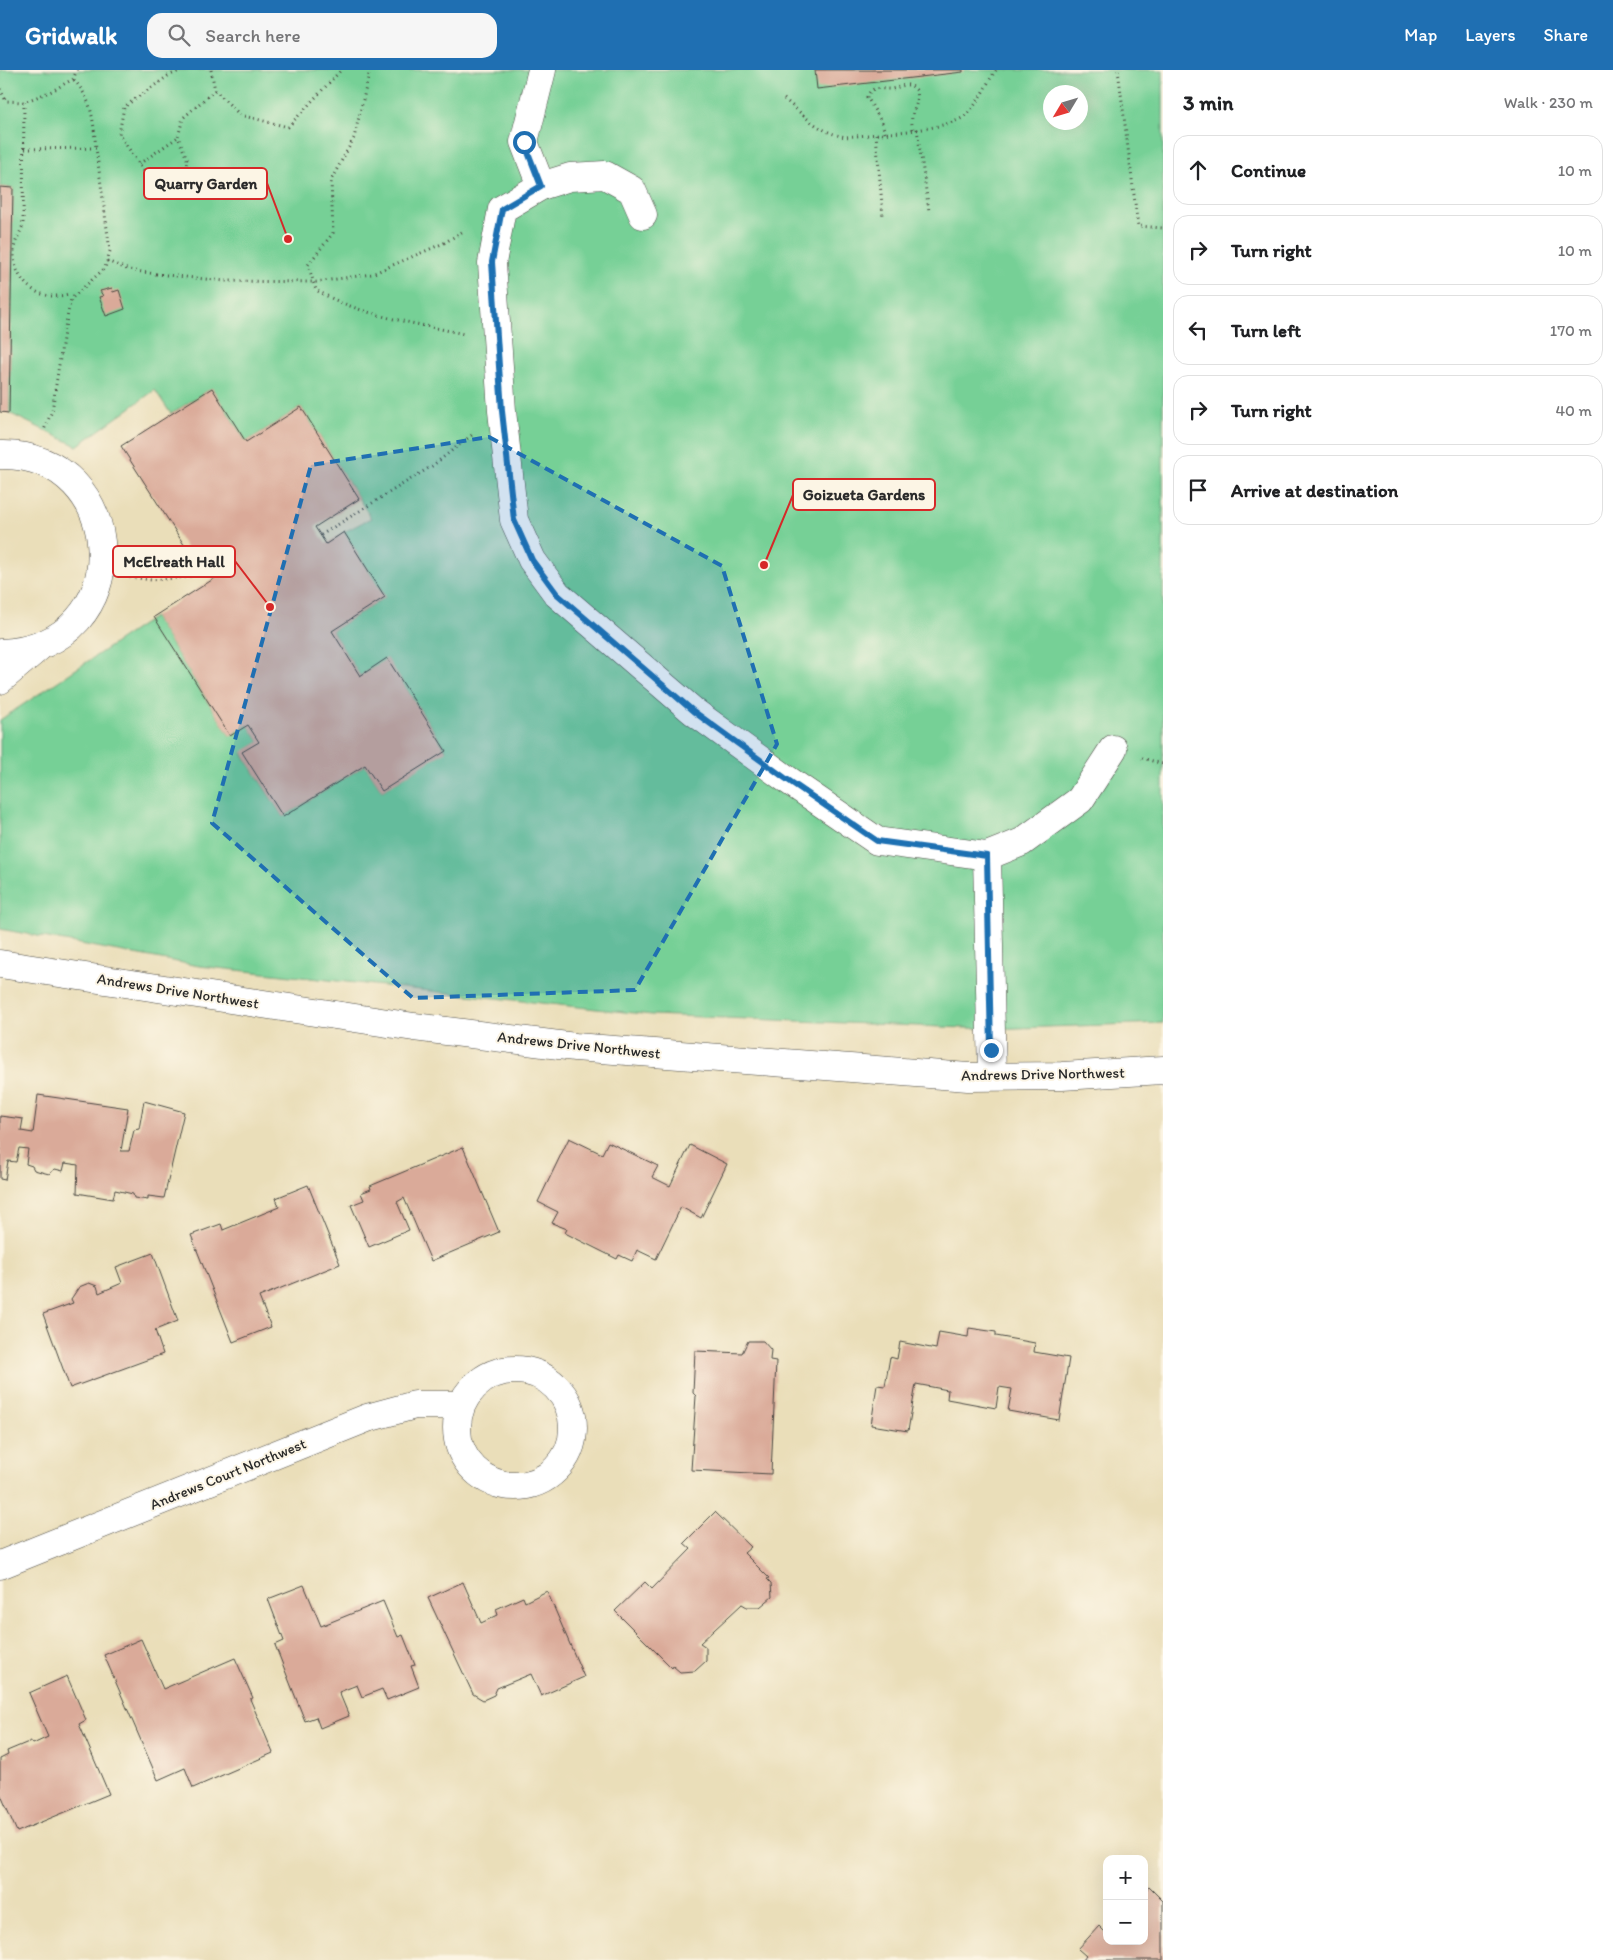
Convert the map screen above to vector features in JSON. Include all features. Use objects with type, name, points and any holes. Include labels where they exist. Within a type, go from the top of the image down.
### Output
[{"type":"street","points":[[541,186],[524,142],[542,70]]},
{"type":"street","points":[[643,215],[632,190],[605,176],[570,177],[541,186],[502,209],[492,262],[502,411],[514,520],[532,560],[557,594],[693,711],[785,778],[877,841],[987,856],[1022,842],[1080,800],[1113,749]]},
{"type":"street","points":[[0,455],[32,459],[53,468],[71,481],[86,498],[96,518],[101,539],[102,562],[98,583],[89,604],[76,622],[59,636],[40,646],[18,652],[0,653]]},
{"type":"street","points":[[0,680],[40,646]]},
{"type":"street","points":[[987,856],[992,1076]]},
{"type":"street","name":"Andrews Drive Northwest","points":[[0,964],[414,1027],[576,1047],[968,1077],[1062,1076],[1163,1070]]},
{"type":"street","points":[[515,1369],[537,1374],[556,1387],[569,1406],[573,1429],[568,1451],[556,1470],[536,1482],[514,1486],[492,1482],[473,1469],[460,1450],[456,1427],[461,1405],[474,1386],[493,1373],[515,1369]]},
{"type":"street","name":"Andrews Court Northwest","points":[[0,1565],[367,1418],[415,1406],[461,1405]]},
{"type":"path","points":[[0,89],[6,101],[24,102],[52,92],[73,79],[77,70]]},
{"type":"path","points":[[182,70],[168,76],[124,107],[118,134],[151,182],[170,188],[184,177],[187,159],[178,137],[183,118],[216,90]]},
{"type":"path","points":[[211,70],[216,90],[240,115],[288,126],[341,70]]},
{"type":"path","points":[[370,70],[354,138],[331,180],[333,233],[308,265],[316,290],[334,300],[390,317],[465,334],[497,332]]},
{"type":"path","points":[[784,99],[819,128],[831,135],[846,137],[915,129],[945,124],[965,116],[973,107],[996,70]]},
{"type":"path","points":[[1118,70],[1138,226],[1163,228]]},
{"type":"path","points":[[32,459],[52,411],[71,299],[105,268],[110,251],[91,108],[84,91],[73,79]]},
{"type":"path","points":[[885,133],[882,123],[867,97],[869,92],[873,88],[890,89],[904,84],[914,88],[918,98],[911,120],[915,129],[930,211]]},
{"type":"path","points":[[24,102],[24,225],[15,242],[16,270],[32,291],[58,298],[69,294]]},
{"type":"path","points":[[876,134],[883,216]]},
{"type":"path","points":[[139,164],[178,137]]},
{"type":"path","points":[[25,149],[96,148]]},
{"type":"path","points":[[107,261],[129,270],[156,274],[226,281],[316,282],[372,274],[444,242]]},
{"type":"path","points":[[321,536],[432,466],[502,411]]},
{"type":"path","points":[[100,573],[151,580],[188,577],[220,560]]},
{"type":"highlighted area","points":[[489,437],[722,566],[777,744],[635,990],[413,998],[212,823],[311,465]]},
{"type":"green space","points":[[0,70],[1163,70],[1163,1023],[990,1029],[652,1015],[199,966],[0,929],[0,720],[154,617],[230,736],[248,725],[259,742],[242,753],[283,817],[365,765],[382,791],[446,750],[387,659],[360,676],[332,631],[385,597],[344,532],[371,518],[301,407],[246,442],[212,388],[171,414],[155,390],[77,446],[9,413],[13,188],[0,187]]},
{"type":"building","points":[[815,70],[963,70],[963,72],[817,89]]},
{"type":"building","points":[[0,187],[13,188],[9,413],[0,412]]},
{"type":"building","points":[[112,288],[113,292],[119,290],[125,309],[106,316],[99,297],[103,296],[100,291]]},
{"type":"building","points":[[212,388],[246,442],[301,407],[359,499],[315,527],[326,544],[344,532],[385,597],[332,631],[360,676],[387,658],[446,751],[382,791],[365,765],[283,817],[242,752],[259,742],[248,725],[230,736],[154,617],[226,571],[215,554],[197,565],[121,446]]},
{"type":"building","points":[[38,1095],[128,1108],[121,1151],[129,1151],[134,1130],[139,1129],[144,1101],[184,1112],[164,1198],[148,1196],[148,1200],[134,1198],[133,1194],[115,1190],[113,1199],[77,1193],[78,1165],[65,1163],[63,1171],[55,1169],[49,1174],[34,1170],[32,1166],[26,1164],[28,1149],[19,1148],[16,1162],[8,1161],[5,1180],[0,1179],[0,1116],[23,1119],[21,1131],[33,1133]]},
{"type":"building","points":[[569,1138],[602,1154],[608,1142],[658,1166],[652,1177],[670,1186],[690,1145],[727,1164],[701,1218],[681,1207],[656,1259],[637,1250],[632,1261],[619,1255],[617,1259],[565,1233],[567,1229],[552,1223],[558,1212],[538,1202]]},
{"type":"building","points":[[463,1147],[499,1232],[431,1261],[404,1198],[397,1202],[409,1230],[369,1247],[351,1205],[364,1200],[361,1193],[371,1189],[370,1186]]},
{"type":"building","points":[[308,1185],[340,1264],[259,1297],[271,1327],[233,1342],[191,1235],[221,1224],[223,1230],[279,1207],[276,1198]]},
{"type":"building","points":[[153,1253],[178,1321],[155,1330],[163,1354],[70,1388],[43,1314],[73,1303],[71,1299],[79,1287],[89,1283],[97,1286],[99,1293],[122,1283],[116,1267]]},
{"type":"building","points":[[969,1328],[996,1332],[996,1336],[1035,1343],[1034,1352],[1069,1358],[1059,1420],[1008,1411],[1012,1389],[999,1387],[996,1408],[947,1399],[948,1390],[916,1384],[908,1431],[871,1425],[877,1385],[885,1386],[890,1357],[897,1359],[900,1342],[936,1349],[939,1332],[968,1337]]},
{"type":"building","points":[[748,1341],[763,1341],[771,1350],[770,1360],[776,1361],[771,1474],[691,1470],[696,1396],[693,1393],[695,1351],[742,1353]]},
{"type":"building","points":[[715,1512],[751,1547],[744,1553],[769,1578],[767,1579],[771,1583],[772,1597],[760,1607],[747,1607],[742,1604],[700,1643],[706,1647],[706,1661],[695,1671],[680,1672],[673,1666],[672,1668],[615,1611],[645,1582],[652,1589],[691,1549],[684,1543]]},
{"type":"building","points":[[463,1582],[481,1623],[498,1615],[496,1609],[523,1597],[525,1602],[547,1591],[584,1677],[541,1696],[531,1674],[497,1688],[494,1695],[483,1700],[473,1694],[428,1598]]},
{"type":"building","points":[[304,1585],[321,1626],[383,1601],[398,1637],[403,1635],[415,1665],[411,1666],[419,1687],[387,1700],[382,1689],[362,1697],[357,1685],[339,1692],[349,1716],[320,1728],[316,1717],[305,1721],[275,1645],[284,1641],[268,1599]]},
{"type":"building","points":[[141,1639],[163,1689],[235,1658],[253,1698],[250,1699],[273,1753],[193,1788],[185,1768],[158,1780],[104,1655]]},
{"type":"building","points":[[67,1676],[86,1720],[79,1724],[109,1794],[17,1832],[0,1793],[0,1759],[8,1755],[7,1751],[31,1741],[33,1744],[48,1737],[29,1693]]},
{"type":"building","points":[[1148,1888],[1163,1901],[1163,1960],[1083,1960],[1086,1956],[1078,1949],[1099,1926],[1103,1930],[1103,1945],[1148,1945]]},
{"type":"place","name":"Quarry Garden","points":[[288,239]]},
{"type":"place","name":"Goizueta Gardens","points":[[764,565]]},
{"type":"place","name":"McElreath Hall","points":[[270,607]]},
{"type":"route","points":[[524,142],[541,186],[502,209],[492,262],[502,411],[514,520],[532,560],[557,594],[693,711],[785,778],[877,841],[987,856],[991,1050]]}]
